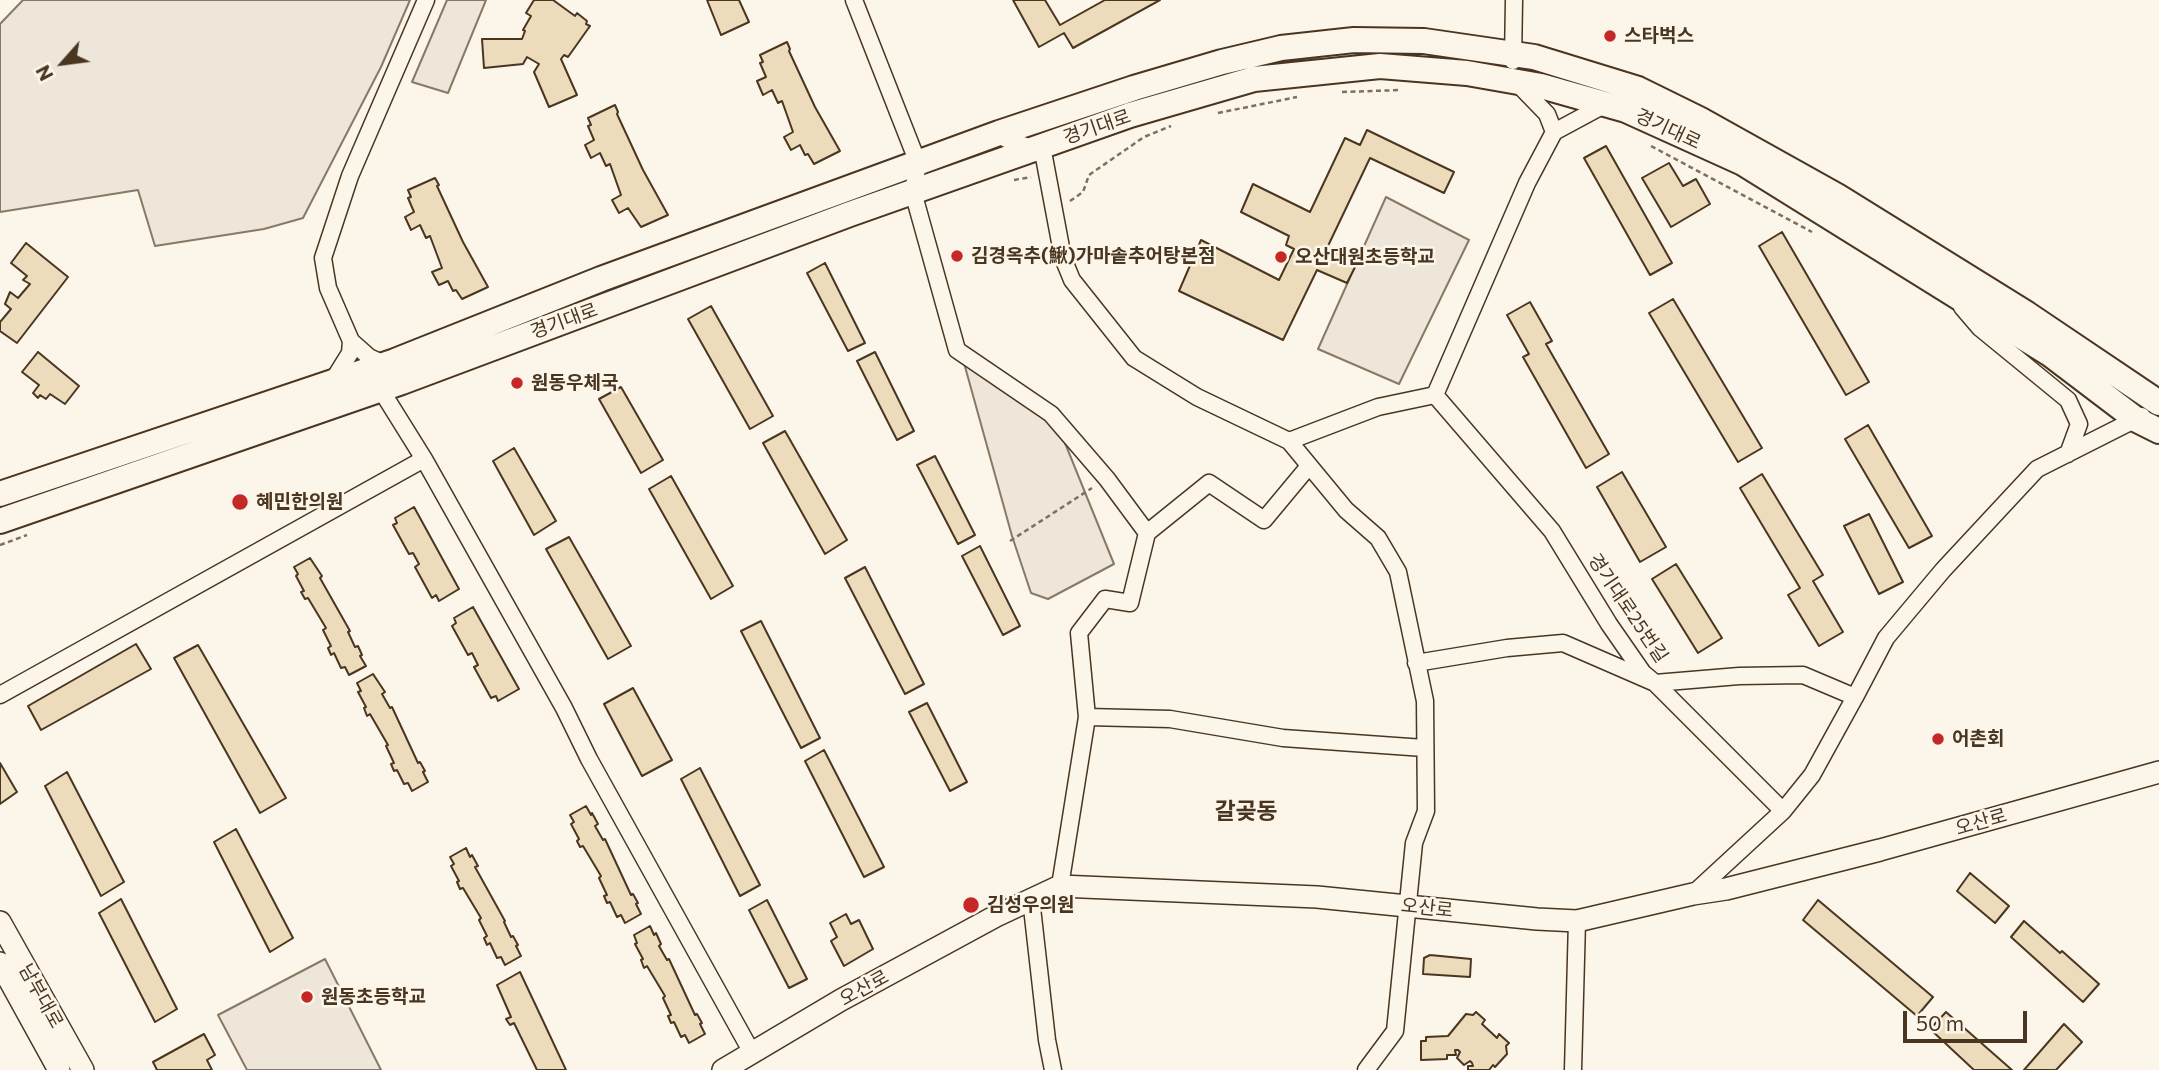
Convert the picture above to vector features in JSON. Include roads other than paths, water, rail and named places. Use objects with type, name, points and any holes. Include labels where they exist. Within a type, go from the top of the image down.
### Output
[{"type":"main road","name":"경기대로","points":[[0,494],[384,364],[601,279],[999,133],[1222,62],[1281,48],[1354,40],[1424,41],[1534,57],[1639,89],[1699,119],[1859,209],[2027,314],[2153,411]]},
{"type":"main road","name":"경기대로","points":[[0,521],[381,390],[914,192],[1130,115],[1254,79],[1380,65],[1467,73],[1515,81],[1626,110],[1743,163],[2050,354],[2153,411]]},
{"type":"street","points":[[384,364],[369,357],[351,341],[328,288],[323,258],[350,176],[426,0]]},
{"type":"street","points":[[853,0],[918,163],[914,192],[957,350],[1052,414],[1107,479],[1147,533]]},
{"type":"street","points":[[1514,0],[1515,81],[1547,114],[1553,132]]},
{"type":"street","points":[[1289,441],[1378,407],[1435,395],[1527,183],[1553,132],[1606,104]]},
{"type":"street","points":[[999,133],[1006,139],[1034,149],[1044,157],[1063,258],[1072,279],[1134,358],[1197,397],[1289,441],[1346,510],[1378,538],[1398,572],[1424,701],[1426,811],[1414,843],[1395,1031],[1366,1070]]},
{"type":"street","points":[[1949,291],[1980,328],[2067,400],[2079,424],[2068,454]]},
{"type":"street","points":[[332,382],[350,353],[351,341]]},
{"type":"street","points":[[381,390],[424,460],[564,708],[589,759],[751,1051]]},
{"type":"street","name":"경기대로25번길","points":[[1435,395],[1552,531],[1609,624],[1643,673],[1655,683],[1739,676],[1803,675],[1855,697]]},
{"type":"street","points":[[1693,894],[1783,811],[1812,775],[1886,638],[1943,570],[2037,469],[2153,411]]},
{"type":"street","points":[[0,695],[424,460]]},
{"type":"street","points":[[1060,886],[1087,716],[1079,633],[1105,599],[1130,603],[1147,533],[1209,483],[1264,520],[1309,466]]},
{"type":"street","points":[[1416,663],[1507,648],[1563,643],[1655,683],[1783,811]]},
{"type":"street","points":[[1087,716],[1170,719],[1283,738],[1423,748]]},
{"type":"street","name":"오산로","points":[[723,1070],[751,1051],[996,916],[1060,886],[1317,897],[1577,920],[1726,889],[1880,850],[2159,772]]},
{"type":"street","points":[[1031,900],[1047,1040],[1054,1070]]},
{"type":"street","points":[[1573,1070],[1577,920]]},
{"type":"street","name":"남부대로","points":[[0,922],[83,1070]]},
{"type":"street","name":"남부대로","points":[[0,963],[59,1070]]},
{"type":"place","name":"스타벅스","points":[[1610,36]]},
{"type":"place","name":"김경옥추(鰍)가마솥추어탕본점","points":[[957,256]]},
{"type":"place","name":"오산대원초등학교","points":[[1281,257]]},
{"type":"place","name":"원동우체국","points":[[517,383]]},
{"type":"place","name":"혜민한의원","points":[[240,502]]},
{"type":"place","name":"어촌회","points":[[1938,739]]},
{"type":"place","name":"김성우의원","points":[[971,905]]},
{"type":"place","name":"원동초등학교","points":[[307,997]]},
{"type":"district","name":"갈곶동","points":[[1246,811]]}]
